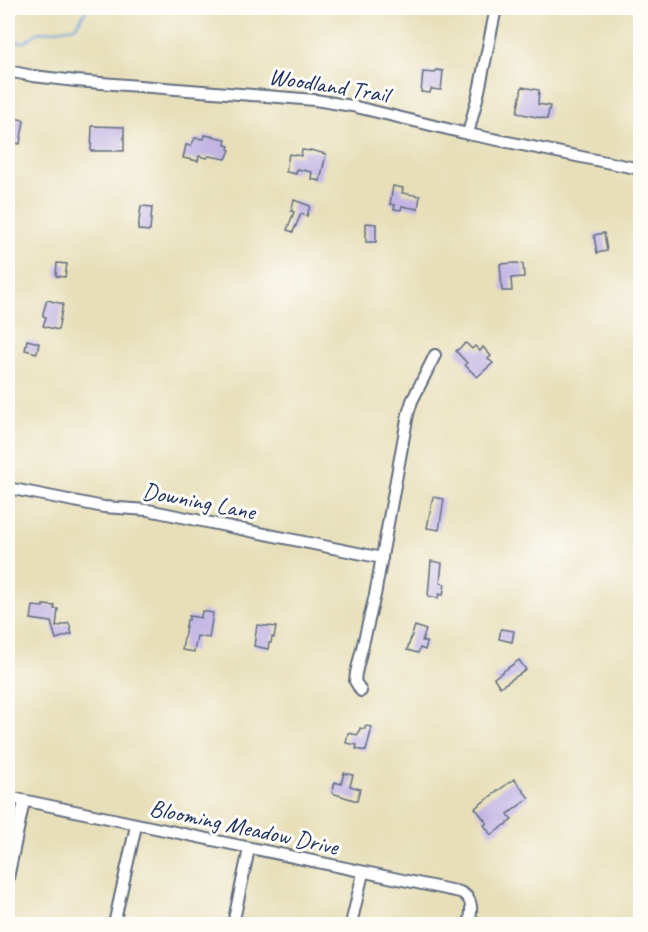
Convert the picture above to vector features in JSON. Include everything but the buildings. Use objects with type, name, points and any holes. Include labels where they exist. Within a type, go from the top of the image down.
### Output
[{"type":"street","points":[[468,134],[496,8]]},
{"type":"street","name":"Woodland Trail","points":[[8,71],[76,81],[315,100],[640,169]]},
{"type":"street","points":[[361,691],[355,681],[356,673],[382,558],[408,414],[435,355]]},
{"type":"street","name":"Downing Lane","points":[[8,488],[104,507],[148,510],[382,558]]},
{"type":"street","name":"Blooming Meadow Drive","points":[[8,797],[136,826],[460,892],[471,900],[469,924]]},
{"type":"street","points":[[8,878],[24,801]]},
{"type":"street","points":[[114,924],[136,826]]},
{"type":"street","points":[[233,924],[249,849]]},
{"type":"street","points":[[351,924],[363,873]]},
{"type":"waterway","points":[[8,42],[25,42],[37,33],[75,27],[88,8]]}]
